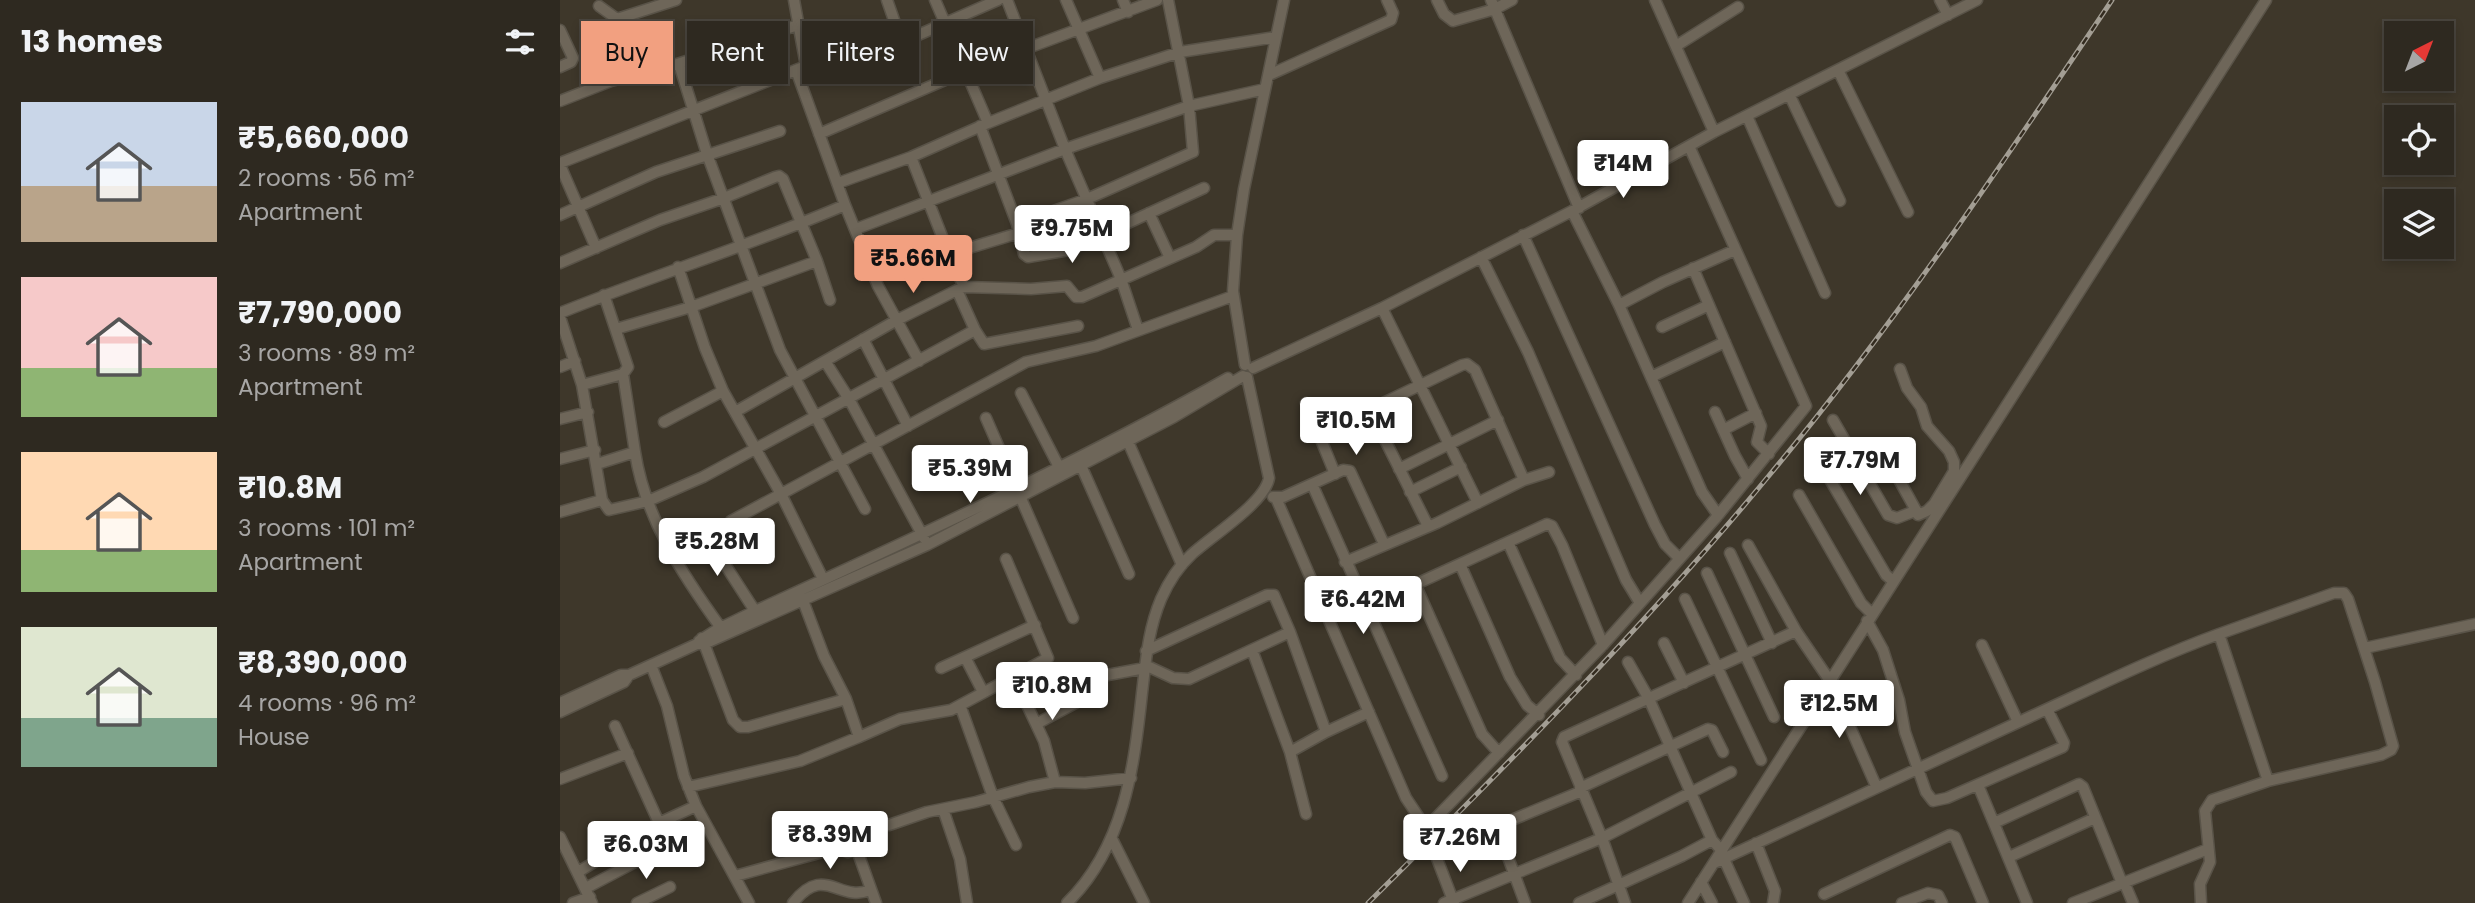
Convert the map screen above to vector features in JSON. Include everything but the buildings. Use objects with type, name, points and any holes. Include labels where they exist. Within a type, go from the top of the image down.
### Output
[{"type":"street","points":[[599,2],[617,19],[676,0]]},
{"type":"street","points":[[794,0],[801,68],[819,134],[878,286],[919,361]]},
{"type":"street","points":[[887,0],[894,21]]},
{"type":"street","points":[[935,0],[942,21]]},
{"type":"street","points":[[948,21],[998,0]]},
{"type":"street","points":[[1007,0],[1016,21]]},
{"type":"street","points":[[1066,0],[1100,78]]},
{"type":"street","points":[[1123,0],[1128,12]]},
{"type":"street","points":[[1033,46],[1157,0]]},
{"type":"street","points":[[948,254],[1018,229],[1192,153],[1194,149],[1189,106],[1168,0]]},
{"type":"street","points":[[1269,75],[1391,20],[1393,13],[1387,0]]},
{"type":"street","points":[[1437,0],[1444,14],[1453,21],[1493,4],[1512,0]]},
{"type":"street","points":[[1655,0],[1714,132]]},
{"type":"street","points":[[1940,0],[1948,15]]},
{"type":"street","points":[[701,642],[721,628],[755,611],[802,596],[824,579],[995,504],[1127,437],[1174,417],[1246,371],[1382,308],[1575,210],[1714,132],[1977,0]]},
{"type":"street","points":[[1922,519],[2266,0]]},
{"type":"street","points":[[1067,903],[1084,885],[1112,839],[1131,778],[1148,636],[1161,599],[1182,565],[1263,493],[1269,478],[1233,296],[1237,235],[1265,89],[1286,1]]},
{"type":"street","points":[[1493,4],[1575,210],[1702,492],[1718,515]]},
{"type":"street","points":[[1676,46],[1738,7]]},
{"type":"street","points":[[673,65],[798,25]]},
{"type":"street","points":[[560,30],[573,58],[571,62],[560,66]]},
{"type":"street","points":[[838,183],[911,157],[1100,78],[1180,52],[1276,37]]},
{"type":"street","points":[[679,64],[707,154],[780,350],[865,509]]},
{"type":"street","points":[[1033,64],[1065,149],[1121,279],[1138,330]]},
{"type":"street","points":[[596,248],[560,164],[801,68]]},
{"type":"street","points":[[1838,70],[1908,212]]},
{"type":"street","points":[[560,101],[607,84]]},
{"type":"street","points":[[819,134],[936,84]]},
{"type":"street","points":[[970,84],[1024,254],[1028,257],[1069,250],[1204,188]]},
{"type":"street","points":[[856,229],[1065,149],[1189,106],[1265,89]]},
{"type":"street","points":[[1789,94],[1840,201]]},
{"type":"street","points":[[1747,116],[1825,293]]},
{"type":"street","points":[[560,215],[656,172],[779,131]]},
{"type":"street","points":[[1276,498],[1406,798],[1427,825],[1435,821],[1576,676],[1718,515],[1804,410],[1806,404],[1689,146]]},
{"type":"street","points":[[911,157],[975,330],[984,344],[1078,326]]},
{"type":"street","points":[[560,263],[660,220],[779,176],[785,181],[830,300]]},
{"type":"street","points":[[845,205],[604,295],[560,315],[582,386],[602,500],[606,509],[648,501],[703,477],[975,330]]},
{"type":"street","points":[[1149,213],[1170,258]]},
{"type":"street","points":[[735,412],[897,320],[961,289],[1067,286],[1077,298],[1196,247],[1212,236],[1237,235]]},
{"type":"street","points":[[1523,236],[1658,532],[1679,558]]},
{"type":"street","points":[[1619,305],[1735,250]]},
{"type":"street","points":[[1481,257],[1528,352],[1626,580],[1640,603]]},
{"type":"street","points":[[616,329],[691,307],[817,261]]},
{"type":"street","points":[[677,267],[723,391],[756,447],[824,579]]},
{"type":"street","points":[[1693,268],[1762,429],[1757,442],[1769,454]]},
{"type":"street","points":[[582,386],[623,374],[628,367],[604,295]]},
{"type":"street","points":[[731,521],[1026,362],[1096,346],[1233,296]]},
{"type":"street","points":[[1662,327],[1709,305]]},
{"type":"street","points":[[1382,308],[1478,503]]},
{"type":"street","points":[[863,339],[908,426]]},
{"type":"street","points":[[1651,377],[1725,342]]},
{"type":"street","points":[[825,361],[849,399],[928,545]]},
{"type":"street","points":[[560,367],[575,362]]},
{"type":"street","points":[[1428,526],[1372,412],[1375,407],[1420,385],[1462,365],[1475,370],[1524,480]]},
{"type":"street","points":[[1688,903],[1718,851],[1869,614],[1922,519],[1954,471],[1954,462],[1949,451],[1927,426],[1921,407],[1907,388],[1900,369]]},
{"type":"street","points":[[623,374],[638,472],[648,501],[664,540],[686,578],[721,628]]},
{"type":"street","points":[[664,422],[723,391]]},
{"type":"street","points":[[1021,393],[1059,467]]},
{"type":"street","points":[[1306,403],[1335,474]]},
{"type":"street","points":[[560,419],[588,412]]},
{"type":"street","points":[[1715,412],[1748,479]]},
{"type":"street","points":[[1723,430],[1756,413]]},
{"type":"street","points":[[986,418],[1073,618]]},
{"type":"street","points":[[1399,469],[1498,420]]},
{"type":"street","points":[[1833,420],[1888,515],[1922,519]]},
{"type":"street","points":[[1127,437],[1182,565]]},
{"type":"street","points":[[1881,447],[1922,519]]},
{"type":"street","points":[[560,459],[595,450]]},
{"type":"street","points":[[597,464],[635,452]]},
{"type":"street","points":[[1018,493],[1059,467],[1079,461]]},
{"type":"street","points":[[1079,461],[1129,574]]},
{"type":"street","points":[[1822,466],[1890,578]]},
{"type":"street","points":[[1410,492],[1461,467]]},
{"type":"street","points":[[1263,493],[1276,498],[1343,470],[1351,472],[1384,544]]},
{"type":"street","points":[[1345,562],[1524,480],[1549,472]]},
{"type":"street","points":[[1312,484],[1442,776]]},
{"type":"street","points":[[1800,495],[1869,614],[1899,700],[1901,722],[1926,792],[1933,801],[1978,785],[2063,747],[2064,743],[2047,709]]},
{"type":"street","points":[[560,512],[602,500]]},
{"type":"street","points":[[560,703],[621,675],[629,675],[802,596],[928,545],[995,504]]},
{"type":"street","points":[[1366,607],[1543,526],[1552,526],[1604,645]]},
{"type":"street","points":[[702,529],[755,611]]},
{"type":"street","points":[[1508,542],[1560,658],[1576,676]]},
{"type":"street","points":[[1748,545],[1796,631],[1827,678],[1876,786]]},
{"type":"street","points":[[1730,553],[1772,643]]},
{"type":"street","points":[[688,787],[800,761],[900,719],[941,712],[960,705],[1048,658],[1006,559]]},
{"type":"street","points":[[1460,564],[1510,677],[1527,705],[1539,715]]},
{"type":"street","points":[[1707,573],[1774,717]]},
{"type":"street","points":[[1415,584],[1482,734],[1499,753]]},
{"type":"street","points":[[1579,903],[1618,886],[1718,851],[1756,843],[2152,661],[2314,599],[2342,592],[2348,598],[2365,648],[2393,746],[2381,755],[2268,780],[2210,802],[2205,810],[2209,868],[2200,888],[2201,903]]},
{"type":"street","points":[[1146,651],[1270,594],[1276,598],[1290,632],[1326,732]]},
{"type":"street","points":[[802,596],[824,656],[846,699],[859,737]]},
{"type":"street","points":[[1685,599],[1761,760]]},
{"type":"street","points":[[2365,648],[2475,624]]},
{"type":"street","points":[[941,668],[1035,625]]},
{"type":"street","points":[[1625,903],[1602,838],[1562,742],[1564,737],[1796,631]]},
{"type":"street","points":[[1036,724],[1080,700],[1083,696],[1082,683],[1086,679],[1145,666],[1172,678],[1189,679],[1290,632]]},
{"type":"street","points":[[2219,634],[2268,780]]},
{"type":"street","points":[[701,642],[733,720],[740,727],[846,699]]},
{"type":"street","points":[[1664,643],[1684,683]]},
{"type":"street","points":[[1982,645],[2018,722]]},
{"type":"street","points":[[1252,650],[1290,752],[1306,814]]},
{"type":"street","points":[[965,657],[984,692]]},
{"type":"street","points":[[1628,662],[1744,903]]},
{"type":"street","points":[[651,665],[667,706],[688,787],[749,903]]},
{"type":"street","points":[[560,712],[624,682],[629,675]]},
{"type":"street","points":[[1013,675],[1044,741],[1055,782]]},
{"type":"street","points":[[960,705],[992,797],[1016,845]]},
{"type":"street","points":[[1290,752],[1369,712]]},
{"type":"street","points":[[615,726],[659,823]]},
{"type":"street","points":[[1723,752],[1710,729],[1581,790],[1437,852],[1451,902],[1602,838],[1731,772]]},
{"type":"street","points":[[560,779],[628,753]]},
{"type":"street","points":[[889,825],[927,812],[1021,788],[1055,782],[1085,783],[1131,778]]},
{"type":"street","points":[[1994,823],[2079,784],[2083,787],[2133,903]]},
{"type":"street","points":[[1978,785],[2027,903]]},
{"type":"street","points":[[579,872],[659,823],[696,806]]},
{"type":"street","points":[[943,809],[960,859],[967,903]]},
{"type":"street","points":[[2009,857],[2095,818]]},
{"type":"street","points":[[1496,825],[1525,903]]},
{"type":"street","points":[[734,876],[819,853],[822,835],[833,830],[842,850],[855,850],[858,853],[876,903]]},
{"type":"street","points":[[1824,894],[1950,835],[1955,837],[1983,903]]},
{"type":"street","points":[[560,837],[565,858],[579,872],[589,896]]},
{"type":"street","points":[[1112,839],[1144,903]]},
{"type":"street","points":[[1756,843],[1775,894],[1773,903]]},
{"type":"street","points":[[2073,903],[2208,849]]},
{"type":"street","points":[[573,903],[589,896],[654,852]]},
{"type":"street","points":[[1701,882],[1712,903]]},
{"type":"street","points":[[793,903],[802,891],[815,886],[831,887],[852,895],[870,890]]},
{"type":"street","points":[[637,903],[670,887]]},
{"type":"street","points":[[1902,903],[1933,893],[1938,895],[1942,903]]},
{"type":"railway","points":[[1368,903],[1623,642],[1720,534],[1814,421],[1903,303],[1988,183],[2112,0]]}]
